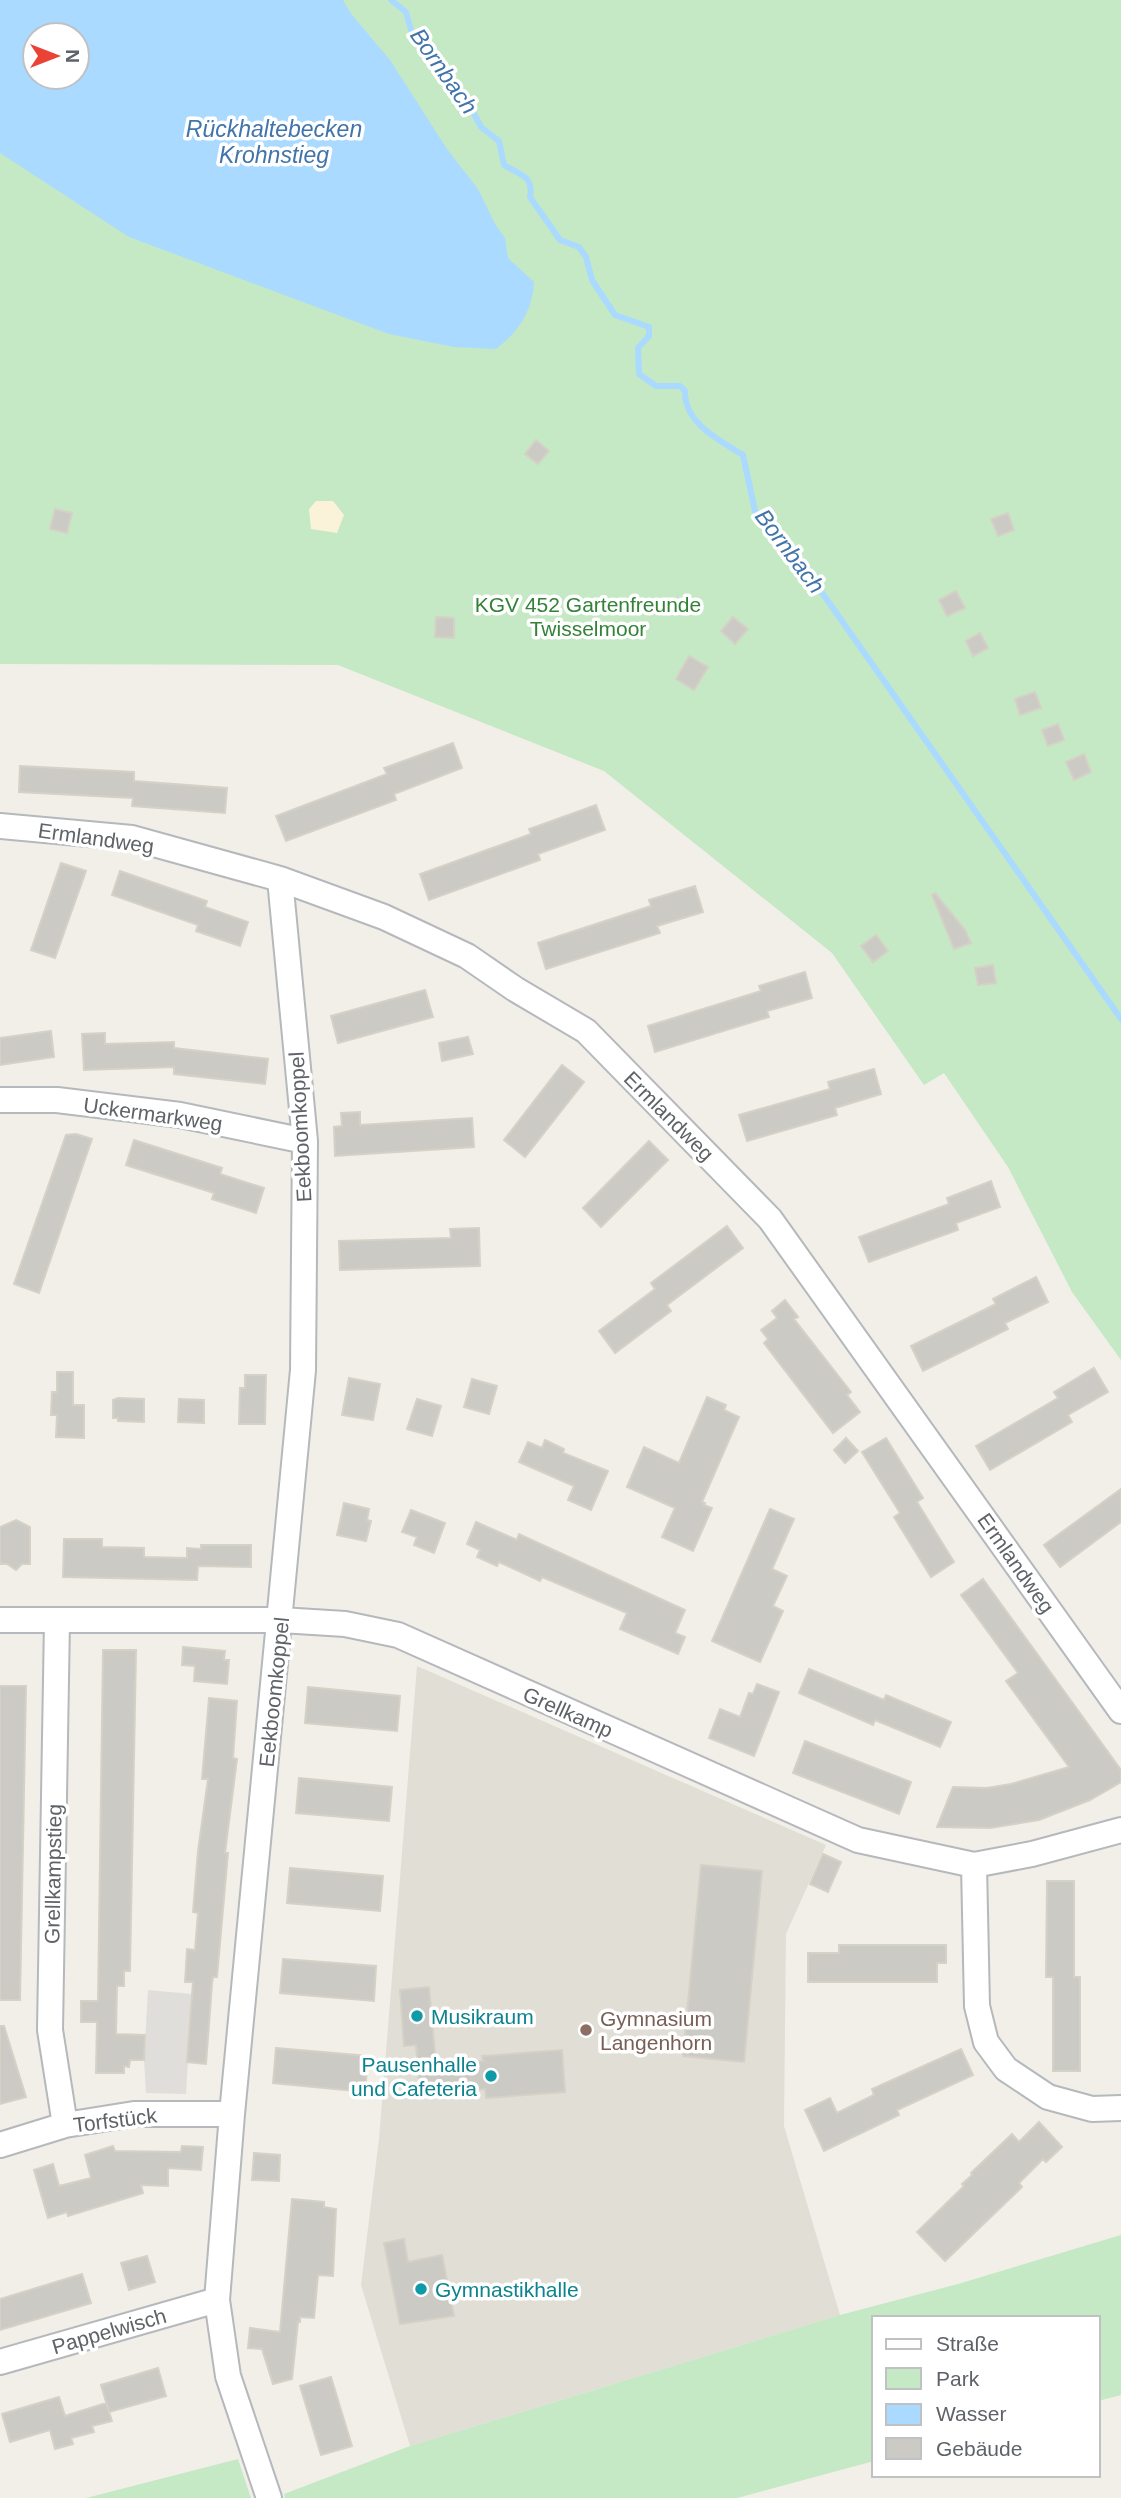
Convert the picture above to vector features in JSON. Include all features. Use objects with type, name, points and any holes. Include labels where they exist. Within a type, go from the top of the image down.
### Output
[{"type":"street","name":"Ermlandweg","points":[[0,826],[132,838],[281,879],[384,917],[467,956],[515,989],[586,1031],[770,1219],[1121,1711]]},
{"type":"street","name":"Eekboomkoppel","points":[[269,2498],[228,2376],[217,2300],[232,2114],[303,1370],[305,1141],[281,879]]},
{"type":"street","name":"Uckermarkweg","points":[[0,1100],[57,1100],[180,1115],[305,1141]]},
{"type":"street","name":"Grellkamp","points":[[0,1619],[281,1620],[345,1624],[398,1635],[858,1840],[974,1864],[1032,1854],[1121,1830]]},
{"type":"street","name":"Grellkampstieg","points":[[57,1621],[50,2031],[65,2125]]},
{"type":"street","points":[[974,1864],[976,2006],[986,2042],[1006,2069],[1048,2097],[1092,2109],[1121,2108]]},
{"type":"street","name":"Torfstück","points":[[0,2145],[65,2125],[134,2114],[232,2114]]},
{"type":"street","name":"Pappelwisch","points":[[0,2362],[217,2300]]},
{"type":"shaded area","name":"Gymnasium Langenhorn","points":[[417,1666],[826,1845],[786,1934],[784,2126],[840,2315],[410,2446],[361,2285],[379,2139]]},
{"type":"shaded area","points":[[148,1990],[192,1994],[186,2094],[146,2093],[144,2060]]},
{"type":"green space","name":"KGV 452 Gartenfreunde Twisselmoor","points":[[0,0],[1121,0],[1121,1360],[1072,1292],[1008,1167],[944,1073],[924,1085],[832,953],[604,771],[338,665],[0,664]]},
{"type":"green space","points":[[1121,2235],[1121,2395],[1100,2400],[1100,2316],[872,2316],[872,2462],[737,2498],[285,2498],[284,2494],[410,2446],[840,2315],[958,2284]]},
{"type":"green space","points":[[238,2459],[251,2498],[86,2498]]},
{"type":"sand","points":[[316,501],[333,501],[344,515],[337,533],[311,529],[309,509]]},
{"type":"water","name":"Rückhaltebecken Krohnstieg","points":[[0,0],[343,0],[352,15],[390,60],[447,149],[478,189],[505,238],[508,258],[534,282],[533,292],[523,320],[511,336],[496,349],[454,347],[389,334],[129,237],[0,153]]},
{"type":"building","points":[[536,440],[549,451],[538,464],[525,454]]},
{"type":"building","points":[[55,509],[72,513],[67,533],[50,529]]},
{"type":"building","points":[[1008,513],[1014,530],[998,536],[991,519]]},
{"type":"building","points":[[956,591],[965,608],[947,616],[939,600]]},
{"type":"building","points":[[436,617],[454,618],[454,638],[435,637]]},
{"type":"building","points":[[733,617],[748,629],[735,644],[721,631]]},
{"type":"building","points":[[980,633],[988,648],[973,656],[966,641]]},
{"type":"building","points":[[689,656],[708,667],[694,690],[676,679]]},
{"type":"building","points":[[1035,692],[1041,708],[1020,715],[1015,699]]},
{"type":"building","points":[[1058,724],[1064,740],[1048,746],[1042,730]]},
{"type":"building","points":[[453,743],[462,768],[394,794],[396,800],[286,841],[276,816],[387,774],[384,768]]},
{"type":"building","points":[[1084,754],[1091,772],[1074,780],[1066,762]]},
{"type":"building","points":[[20,766],[134,772],[134,781],[227,788],[225,813],[132,806],[133,798],[19,792]]},
{"type":"building","points":[[596,805],[605,830],[538,854],[540,860],[429,900],[420,874],[531,834],[529,829]]},
{"type":"building","points":[[61,863],[86,871],[55,958],[31,950]]},
{"type":"building","points":[[120,871],[207,901],[205,907],[248,922],[240,946],[196,931],[198,925],[112,895]]},
{"type":"building","points":[[695,886],[703,912],[657,926],[660,933],[546,969],[538,943],[651,906],[649,900]]},
{"type":"building","points":[[935,893],[965,930],[971,943],[954,949],[932,895]]},
{"type":"building","points":[[876,935],[888,951],[873,962],[861,946]]},
{"type":"building","points":[[993,965],[996,983],[978,985],[975,968]]},
{"type":"building","points":[[805,972],[812,998],[767,1011],[769,1017],[655,1052],[648,1026],[761,991],[759,986]]},
{"type":"building","points":[[425,990],[433,1017],[338,1043],[331,1016]]},
{"type":"building","points":[[51,1031],[54,1057],[0,1065],[0,1038]]},
{"type":"building","points":[[105,1033],[105,1044],[174,1042],[174,1048],[268,1059],[265,1084],[174,1074],[174,1067],[84,1070],[82,1034]]},
{"type":"building","points":[[468,1037],[473,1054],[442,1061],[439,1043]]},
{"type":"building","points":[[562,1065],[584,1082],[525,1157],[504,1140]]},
{"type":"building","points":[[874,1069],[881,1094],[835,1108],[837,1115],[747,1141],[739,1115],[830,1089],[828,1082]]},
{"type":"building","points":[[360,1112],[360,1125],[472,1118],[474,1147],[335,1156],[334,1127],[342,1126],[341,1113]]},
{"type":"building","points":[[76,1134],[92,1139],[39,1293],[14,1284],[66,1135]]},
{"type":"building","points":[[134,1140],[222,1168],[220,1174],[264,1188],[256,1213],[212,1199],[214,1193],[126,1165]]},
{"type":"building","points":[[649,1141],[668,1160],[601,1227],[583,1208]]},
{"type":"building","points":[[991,1181],[1000,1207],[956,1223],[958,1230],[869,1262],[859,1237],[949,1204],[947,1198]]},
{"type":"building","points":[[727,1226],[743,1248],[667,1305],[671,1311],[615,1353],[599,1331],[655,1289],[651,1283]]},
{"type":"building","points":[[479,1228],[480,1266],[340,1270],[339,1241],[451,1238],[450,1229]]},
{"type":"building","points":[[1036,1277],[1048,1302],[1005,1323],[1008,1329],[923,1371],[911,1346],[996,1304],[993,1299]]},
{"type":"building","points":[[785,1300],[798,1317],[794,1319],[851,1392],[847,1395],[860,1412],[833,1433],[764,1343],[768,1339],[761,1330],[777,1318],[772,1311]]},
{"type":"building","points":[[1094,1368],[1108,1392],[1068,1415],[1072,1422],[990,1470],[976,1446],[1058,1398],[1054,1392]]},
{"type":"building","points":[[57,1372],[73,1372],[73,1405],[84,1405],[84,1438],[56,1437],[57,1415],[51,1415],[52,1392],[57,1392]]},
{"type":"building","points":[[245,1375],[266,1375],[265,1424],[239,1424],[240,1388],[245,1388]]},
{"type":"building","points":[[349,1378],[380,1384],[373,1420],[342,1415]]},
{"type":"building","points":[[472,1379],[497,1386],[489,1414],[464,1407]]},
{"type":"building","points":[[707,1397],[726,1405],[724,1410],[739,1417],[702,1502],[712,1508],[693,1551],[662,1537],[675,1508],[627,1487],[644,1447],[679,1463]]},
{"type":"building","points":[[144,1399],[144,1422],[118,1421],[118,1418],[113,1418],[113,1400]]},
{"type":"building","points":[[179,1399],[204,1400],[204,1423],[178,1422]]},
{"type":"building","points":[[417,1399],[441,1406],[432,1436],[407,1429]]},
{"type":"building","points":[[846,1438],[858,1451],[845,1463],[834,1450]]},
{"type":"building","points":[[886,1438],[923,1498],[917,1502],[954,1562],[931,1577],[894,1517],[900,1513],[862,1452]]},
{"type":"building","points":[[545,1440],[564,1449],[563,1453],[608,1471],[591,1510],[568,1500],[574,1486],[519,1462],[528,1442],[542,1448]]},
{"type":"building","points":[[1121,1489],[1121,1522],[1060,1567],[1044,1545]]},
{"type":"building","points":[[344,1503],[369,1509],[367,1520],[371,1521],[366,1541],[337,1535]]},
{"type":"building","points":[[770,1509],[794,1519],[772,1569],[787,1576],[773,1606],[783,1611],[760,1662],[712,1641]]},
{"type":"building","points":[[411,1510],[445,1523],[434,1553],[414,1545],[417,1537],[402,1532]]},
{"type":"building","points":[[16,1520],[30,1527],[30,1564],[22,1564],[16,1570],[7,1564],[0,1564],[0,1527]]},
{"type":"building","points":[[476,1522],[517,1540],[519,1534],[685,1610],[675,1633],[685,1637],[678,1654],[620,1629],[627,1613],[542,1577],[540,1581],[499,1562],[497,1566],[477,1557],[480,1550],[467,1544]]},
{"type":"building","points":[[64,1539],[102,1539],[102,1547],[144,1548],[144,1557],[187,1558],[187,1548],[201,1549],[201,1545],[251,1545],[251,1567],[198,1566],[197,1580],[63,1577]]},
{"type":"building","points":[[983,1579],[1121,1770],[1121,1782],[1090,1800],[1039,1820],[990,1828],[937,1827],[953,1787],[987,1788],[1011,1784],[1069,1767],[1006,1681],[1018,1673],[961,1595]]},
{"type":"building","points":[[183,1647],[225,1651],[224,1660],[229,1660],[227,1684],[194,1681],[195,1666],[182,1665]]},
{"type":"building","points":[[103,1650],[136,1650],[130,1971],[124,1971],[124,1986],[117,1986],[116,2034],[145,2035],[144,2060],[130,2060],[129,2067],[124,2066],[124,2073],[96,2073],[97,2022],[81,2022],[81,2001],[98,2001]]},
{"type":"building","points":[[809,1669],[884,1700],[886,1695],[951,1722],[940,1747],[875,1720],[873,1725],[799,1693]]},
{"type":"building","points":[[757,1684],[779,1692],[754,1756],[709,1738],[720,1709],[740,1717],[749,1693],[753,1694]]},
{"type":"building","points":[[0,1686],[26,1686],[20,2000],[0,2000]]},
{"type":"building","points":[[308,1687],[400,1696],[397,1731],[305,1723]]},
{"type":"building","points":[[209,1698],[237,1701],[233,1758],[237,1759],[225,1853],[228,1853],[217,1977],[213,1977],[212,1984],[206,2064],[187,2062],[193,1982],[185,1982],[187,1949],[195,1950],[198,1913],[193,1912],[208,1779],[202,1779]]},
{"type":"building","points":[[805,1741],[911,1782],[899,1814],[793,1773]]},
{"type":"building","points":[[299,1778],[392,1787],[389,1821],[296,1813]]},
{"type":"building","points":[[823,1854],[841,1862],[828,1892],[810,1884]]},
{"type":"building","points":[[701,1865],[762,1871],[744,2062],[683,2056]]},
{"type":"building","points":[[290,1868],[383,1876],[380,1911],[287,1903]]},
{"type":"building","points":[[1047,1881],[1074,1881],[1074,1977],[1080,1977],[1080,2071],[1053,2071],[1053,1977],[1046,1977]]},
{"type":"building","points":[[839,1945],[946,1945],[946,1963],[937,1963],[937,1982],[808,1982],[808,1953],[839,1953]]},
{"type":"building","points":[[283,1959],[376,1966],[374,2001],[280,1993]]},
{"type":"building","name":"Pausenhalle und Cafeteria","points":[[429,1987],[436,2065],[483,2061],[482,2056],[562,2050],[565,2092],[486,2098],[485,2089],[420,2094],[416,2045],[404,2046],[400,1990]]},
{"type":"building","points":[[0,2026],[4,2026],[26,2097],[0,2104]]},
{"type":"building","points":[[276,2048],[368,2056],[365,2092],[273,2083]]},
{"type":"building","points":[[961,2049],[973,2075],[897,2110],[899,2115],[824,2151],[805,2110],[830,2098],[837,2113],[874,2095],[872,2089]]},
{"type":"building","points":[[1039,2122],[1062,2147],[1046,2162],[1043,2159],[1019,2183],[1022,2187],[945,2261],[917,2232],[964,2186],[962,2184],[971,2173],[1012,2134],[1019,2142]]},
{"type":"building","points":[[113,2146],[115,2151],[181,2152],[182,2146],[203,2147],[201,2170],[168,2168],[168,2186],[141,2185],[143,2193],[68,2216],[67,2212],[48,2218],[34,2170],[53,2164],[59,2186],[91,2178],[85,2155]]},
{"type":"building","points":[[254,2153],[280,2155],[279,2181],[252,2180]]},
{"type":"building","points":[[292,2199],[324,2202],[324,2207],[336,2209],[333,2276],[318,2275],[314,2318],[300,2317],[298,2322],[292,2379],[273,2384],[262,2349],[248,2348],[250,2328],[280,2332]]},
{"type":"building","name":"Gymnastikhalle","points":[[404,2239],[408,2262],[442,2255],[454,2316],[400,2324],[384,2243]]},
{"type":"building","points":[[147,2256],[155,2282],[129,2290],[121,2263]]},
{"type":"building","points":[[82,2274],[91,2303],[0,2330],[0,2299]]},
{"type":"building","points":[[158,2368],[166,2396],[109,2412],[101,2385]]},
{"type":"building","points":[[331,2377],[352,2446],[321,2455],[300,2386]]},
{"type":"building","points":[[59,2397],[65,2416],[106,2403],[112,2421],[92,2426],[94,2432],[71,2438],[73,2444],[55,2449],[50,2430],[10,2442],[2,2414]]},
{"type":"waterway","name":"Bornbach","points":[[391,0],[406,12],[411,30],[423,49],[449,73],[458,98],[473,112],[481,127],[499,141],[504,165],[528,180],[530,197],[560,240],[579,247],[586,257],[592,280],[615,315],[649,327],[649,336],[638,348],[639,374],[656,386],[680,386],[685,391],[690,412],[697,421],[714,437],[743,455],[755,511],[823,594],[1121,1019]]},
{"type":"place","name":"Musikraum","points":[[417,2016]]},
{"type":"place","name":"Gymnasium Langenhorn","points":[[586,2030]]},
{"type":"place","name":"Pausenhalle und Cafeteria","points":[[491,2076]]},
{"type":"place","name":"Gymnastikhalle","points":[[421,2289]]}]
